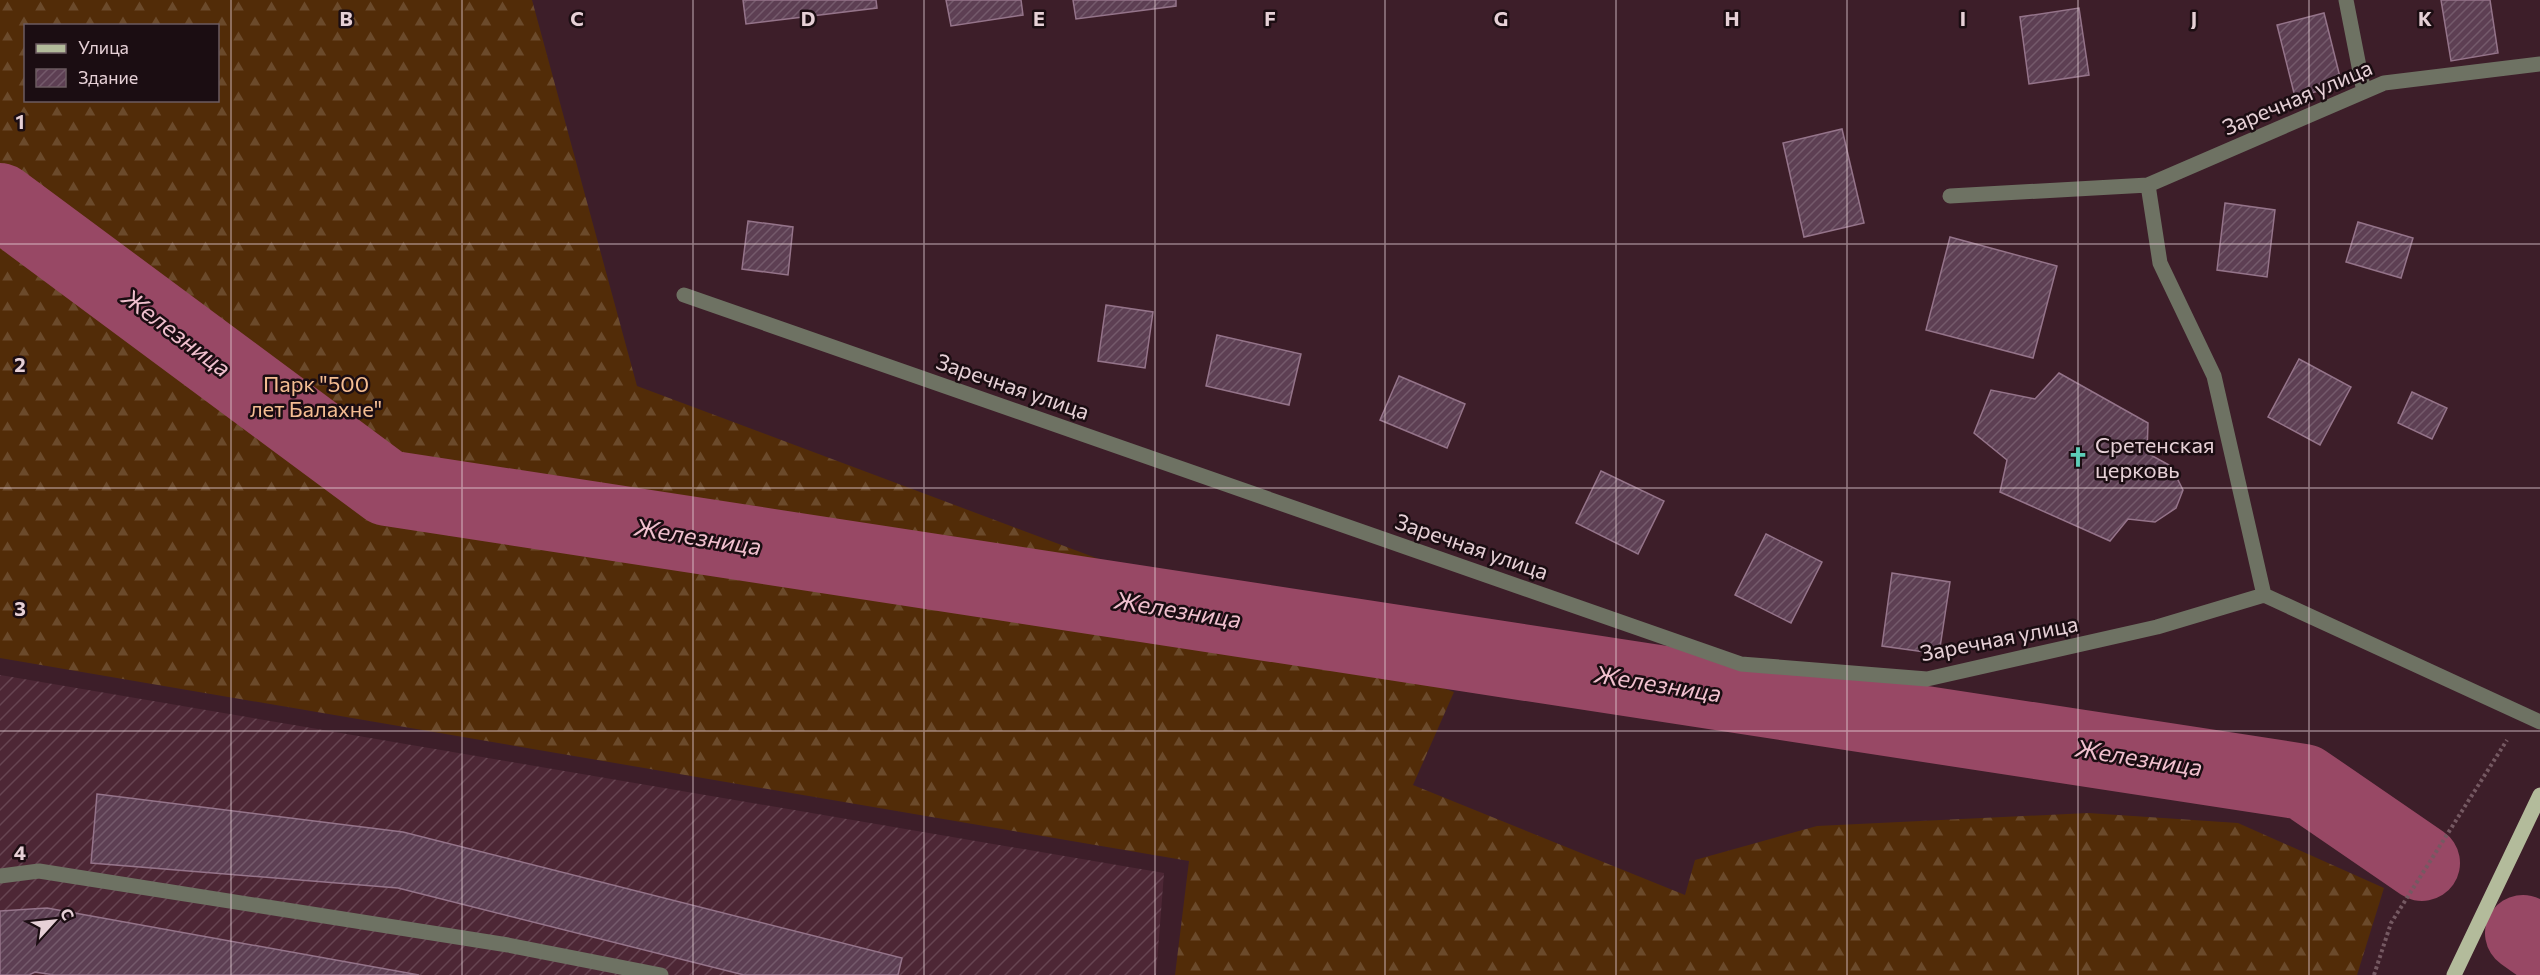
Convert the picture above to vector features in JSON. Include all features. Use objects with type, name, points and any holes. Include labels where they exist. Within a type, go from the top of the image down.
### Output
[{"type":"main road","points":[[2454,975],[2540,795]]},
{"type":"street","points":[[2346,0],[2364,92]]},
{"type":"street","name":"Заречная улица","points":[[1950,196],[2148,185],[2384,83],[2540,64]]},
{"type":"street","points":[[2148,185],[2160,263],[2214,376],[2264,595],[2540,722]]},
{"type":"street","name":"Заречная улица","points":[[684,295],[1741,664],[1927,679],[2157,627],[2264,595]]},
{"type":"street","points":[[0,876],[39,871],[508,945],[661,975]]},
{"type":"path","points":[[2374,975],[2391,923],[2523,714]]},
{"type":"shaded area","points":[[0,675],[1164,873],[1156,975],[0,975]]},
{"type":"green space","name":"Парк \"500 лет Балахне\"","points":[[0,0],[532,0],[637,386],[1454,692],[1413,785],[1685,895],[1695,860],[1817,826],[2088,813],[2238,823],[2384,888],[2357,975],[1175,975],[1189,861],[0,658]]},
{"type":"building","points":[[743,0],[876,0],[877,8],[746,24]]},
{"type":"building","points":[[946,0],[1021,0],[1023,15],[951,26]]},
{"type":"building","points":[[1073,0],[1176,0],[1176,6],[1076,19]]},
{"type":"building","points":[[2441,0],[2490,0],[2498,53],[2451,61]]},
{"type":"building","points":[[2079,8],[2089,75],[2029,84],[2020,17]]},
{"type":"building","points":[[2324,13],[2342,85],[2295,97],[2277,25]]},
{"type":"building","points":[[1842,129],[1864,223],[1804,237],[1783,143]]},
{"type":"building","points":[[2225,203],[2275,210],[2267,277],[2217,270]]},
{"type":"building","points":[[748,221],[793,227],[788,275],[742,269]]},
{"type":"building","points":[[2358,222],[2413,238],[2401,278],[2346,262]]},
{"type":"building","points":[[1950,237],[2057,266],[2033,358],[1926,330]]},
{"type":"building","points":[[1106,305],[1153,312],[1145,368],[1098,361]]},
{"type":"building","points":[[1217,335],[1301,354],[1289,405],[1206,386]]},
{"type":"building","points":[[2299,359],[2351,387],[2320,445],[2268,417]]},
{"type":"building","name":"Сретенская церковь","points":[[2059,373],[2148,423],[2147,453],[2171,466],[2183,490],[2176,508],[2155,522],[2128,519],[2110,541],[2000,492],[2007,460],[1974,433],[1991,390],[2035,399]]},
{"type":"building","points":[[1399,376],[1465,404],[1447,448],[1380,420]]},
{"type":"building","points":[[2412,392],[2447,408],[2432,439],[2398,423]]},
{"type":"building","points":[[1601,471],[1664,501],[1638,554],[1576,523]]},
{"type":"building","points":[[1766,534],[1822,562],[1791,623],[1735,595]]},
{"type":"building","points":[[1892,573],[1950,582],[1939,654],[1882,646]]},
{"type":"building","points":[[97,794],[403,832],[902,958],[898,975],[744,975],[398,888],[91,863]]},
{"type":"building","points":[[47,908],[419,975],[54,975],[35,972],[29,975],[0,975],[0,911]]},
{"type":"waterway","name":"Железница","points":[[0,201],[387,488],[2304,782],[2422,863]]},
{"type":"waterway","name":"Железница","points":[[2523,933],[2540,945]]},
{"type":"place","name":"Сретенская церковь","points":[[2078,457]]}]
